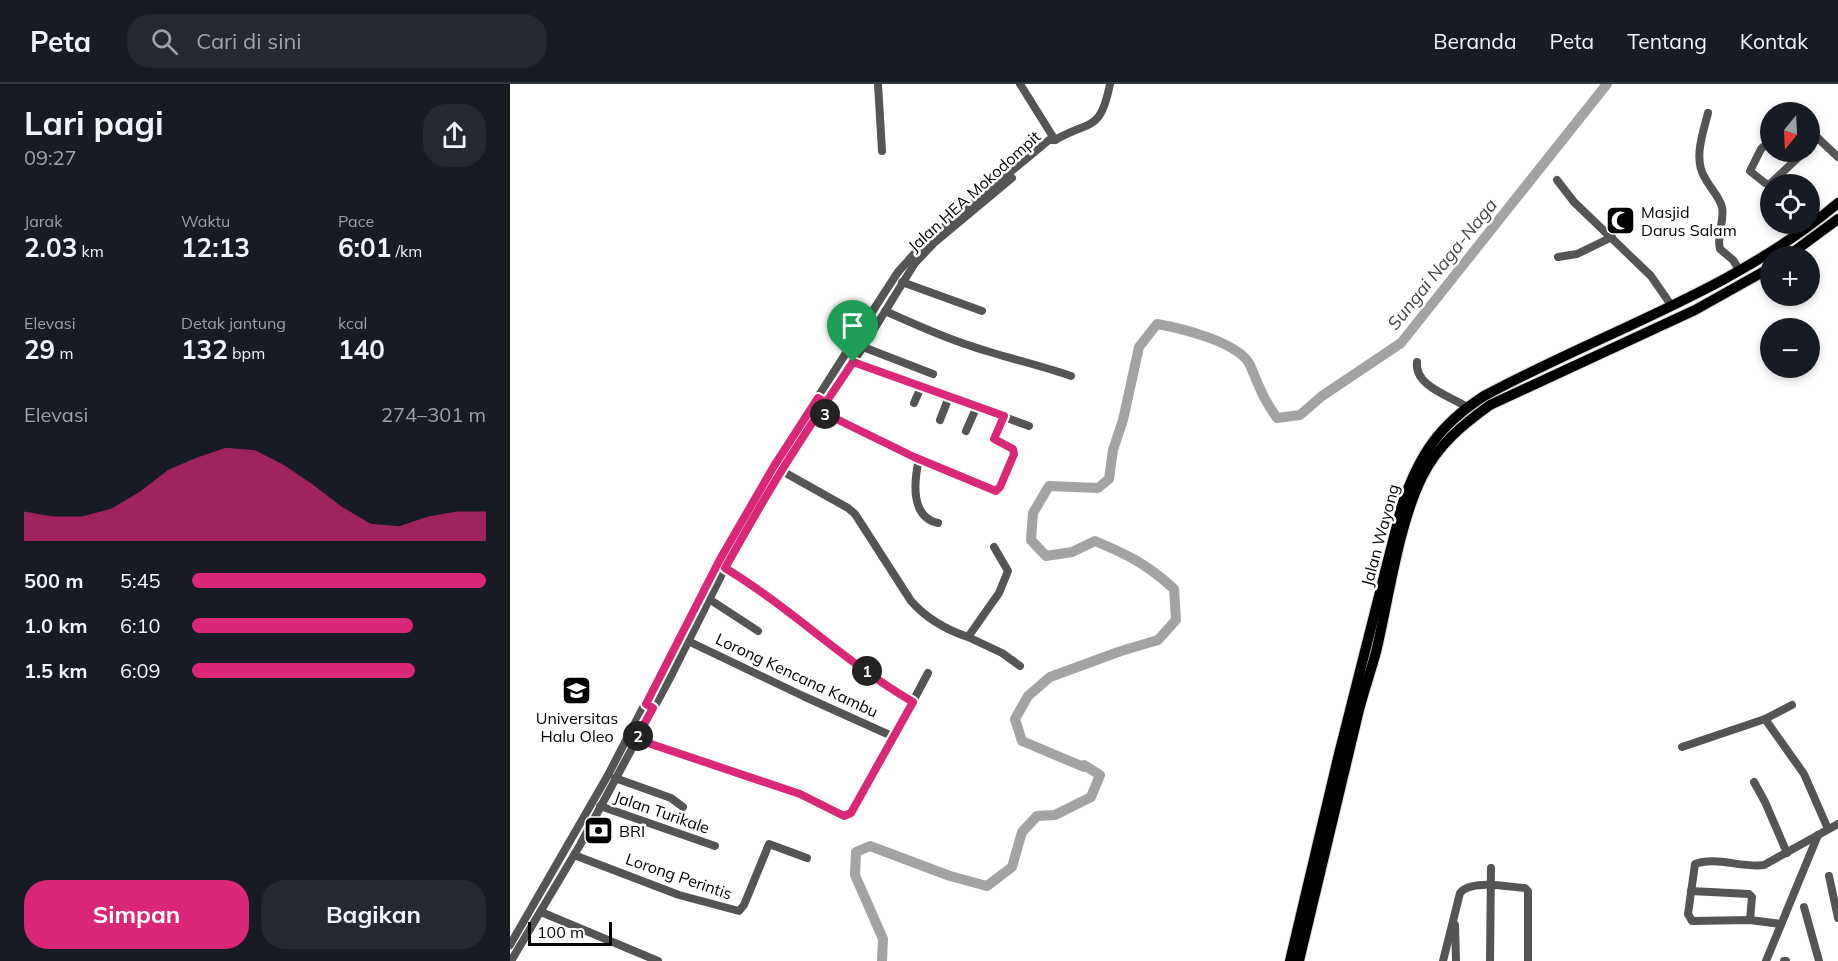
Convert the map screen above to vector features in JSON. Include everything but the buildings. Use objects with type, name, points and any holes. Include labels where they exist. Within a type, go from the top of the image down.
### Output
[{"type":"main road","name":"Jalan Wayong","points":[[1783,246],[1838,203]]},
{"type":"main road","points":[[1802,246],[1838,219]]},
{"type":"main road","name":"Jalan Wayong","points":[[1290,961],[1338,758],[1402,505],[1416,468],[1426,452],[1454,417],[1492,391],[1760,260]]},
{"type":"main road","name":"Jalan Wayong","points":[[1299,961],[1404,531],[1422,478],[1430,463],[1451,435],[1490,405],[1695,310],[1760,274]]},
{"type":"street","points":[[878,84],[882,151]]},
{"type":"street","points":[[1020,84],[1055,140]]},
{"type":"street","points":[[1025,84],[1050,125],[1055,140]]},
{"type":"street","points":[[1055,140],[1095,122],[1104,107],[1110,84]]},
{"type":"street","points":[[1708,113],[1700,150],[1700,169],[1721,204],[1720,249],[1733,260],[1740,271]]},
{"type":"street","name":"Jalan HEA Mokodompit","points":[[510,945],[559,872],[574,855],[636,739],[650,706],[721,566],[881,298],[906,262],[922,245],[1049,140],[1055,140]]},
{"type":"street","name":"Jalan HEA Mokodompit","points":[[511,961],[541,912],[559,872],[688,640],[709,599],[721,566],[782,471],[791,447],[820,411],[822,400],[853,362],[915,263],[934,243],[1055,140]]},
{"type":"street","points":[[1820,140],[1838,157]]},
{"type":"street","points":[[1760,151],[1750,171],[1760,179]]},
{"type":"street","points":[[1781,174],[1794,162]]},
{"type":"street","points":[[1557,180],[1574,201],[1651,276],[1671,305]]},
{"type":"street","points":[[1558,256],[1577,254],[1612,237]]},
{"type":"street","points":[[902,282],[982,311]]},
{"type":"street","points":[[885,311],[965,344],[1014,360],[1040,364],[1071,376]]},
{"type":"street","points":[[863,347],[933,374]]},
{"type":"street","points":[[853,362],[1029,426]]},
{"type":"street","points":[[1417,362],[1417,371],[1429,386],[1467,407]]},
{"type":"street","points":[[914,404],[921,387]]},
{"type":"street","points":[[940,420],[949,397]]},
{"type":"street","points":[[966,431],[977,406]]},
{"type":"street","points":[[820,411],[919,459],[996,491],[1000,487],[1014,454],[1013,449],[994,439],[1004,416]]},
{"type":"street","points":[[919,459],[916,497],[925,518],[938,523]]},
{"type":"street","points":[[782,471],[855,514],[918,609],[939,624],[1002,652],[1020,666]]},
{"type":"street","points":[[968,637],[999,593],[1008,575],[1007,566],[994,547]]},
{"type":"street","points":[[721,566],[755,587],[809,629],[913,702]]},
{"type":"street","points":[[709,599],[758,631]]},
{"type":"street","name":"Lorong Kencana Kambu","points":[[688,640],[894,737]]},
{"type":"street","points":[[636,739],[800,794],[844,816],[851,813],[928,673]]},
{"type":"street","points":[[1682,747],[1765,719],[1792,705]]},
{"type":"street","points":[[1765,719],[1804,774],[1828,829]]},
{"type":"street","points":[[615,778],[671,798],[683,807]]},
{"type":"street","points":[[1754,782],[1765,802],[1786,853]]},
{"type":"street","name":"Jalan Turikale","points":[[600,806],[715,846]]},
{"type":"street","points":[[1782,924],[1750,920],[1692,921],[1688,914],[1695,864],[1764,865],[1838,824]]},
{"type":"street","points":[[1766,961],[1818,835]]},
{"type":"street","name":"Lorong Perintis","points":[[574,855],[679,895],[740,911],[768,845],[772,844],[807,858]]},
{"type":"street","points":[[1491,868],[1492,961]]},
{"type":"street","points":[[1829,876],[1838,918]]},
{"type":"street","points":[[1443,961],[1460,893],[1467,887],[1492,886],[1525,888],[1528,891],[1528,961]]},
{"type":"street","points":[[1691,891],[1749,894],[1752,897],[1750,920]]},
{"type":"street","points":[[1804,907],[1819,961]]},
{"type":"street","points":[[541,912],[658,961]]},
{"type":"street","points":[[1454,919],[1456,961]]},
{"type":"waterway","name":"Sungai Naga-Naga","points":[[882,961],[883,939],[855,875],[856,852],[870,846],[950,876],[987,886],[1012,867],[1022,832],[1037,816],[1055,815],[1091,797],[1100,775],[1084,765],[1084,767],[1022,741],[1015,719],[1028,696],[1050,677],[1158,640],[1176,620],[1174,589],[1137,561],[1095,541],[1072,552],[1046,556],[1031,540],[1033,513],[1049,486],[1098,488],[1109,479],[1113,450],[1123,420],[1139,347],[1157,324],[1208,337],[1234,349],[1250,365],[1277,418],[1300,415],[1322,396],[1401,343],[1607,84]]},
{"type":"place","name":"Masjid Darus Salam","points":[[1620,221]]},
{"type":"place","name":"Universitas Halu Oleo","points":[[577,690]]},
{"type":"place","name":"BRI","points":[[598,831]]},
{"type":"route","points":[[853,362],[842,379],[826,403],[820,411],[795,449],[725,568],[755,587],[876,678],[913,702],[851,813],[844,816],[800,794],[636,739],[653,708],[646,704],[719,561],[774,466],[818,398],[826,403],[820,411],[914,457],[996,491],[1000,487],[1014,454],[1013,449],[994,440],[1004,416],[853,362]]}]
